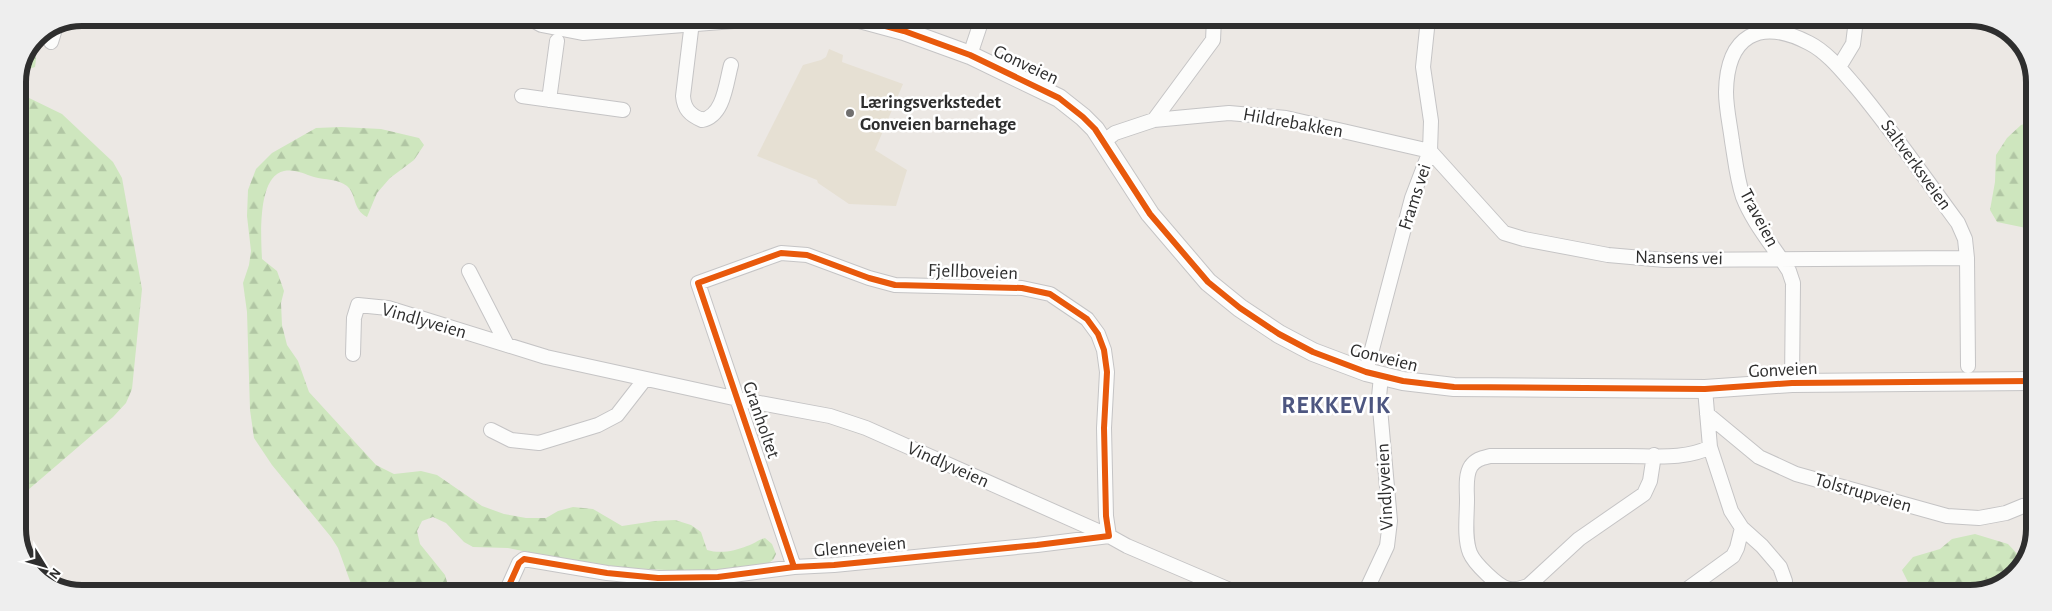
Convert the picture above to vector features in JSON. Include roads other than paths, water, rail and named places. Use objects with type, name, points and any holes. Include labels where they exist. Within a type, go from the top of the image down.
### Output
[{"type":"street","points":[[557,26],[583,31],[644,26]]},
{"type":"street","points":[[692,26],[683,96],[688,112],[694,117],[702,120],[714,114],[720,104],[731,65]]},
{"type":"street","name":"Gonveien","points":[[886,26],[970,55],[1059,98],[1083,117],[1104,141],[1150,214],[1208,282],[1240,308],[1279,334],[1313,352],[1373,374],[1454,387],[1705,389],[1792,383],[2026,381]]},
{"type":"street","points":[[970,55],[980,26]]},
{"type":"street","points":[[1154,120],[1213,40],[1214,26]]},
{"type":"street","name":"Frams vei","points":[[1373,374],[1412,198],[1430,151],[1431,121],[1423,67],[1427,26]]},
{"type":"street","points":[[1839,67],[1853,44],[1855,26]]},
{"type":"street","name":"Saltverksveien","points":[[1758,32],[1767,30],[1781,32],[1810,43],[1839,67],[1876,110],[1958,223],[1965,239],[1968,366]]},
{"type":"street","name":"Traveien","points":[[1758,32],[1748,38],[1736,52],[1730,66],[1726,94],[1736,168],[1744,197],[1789,271],[1792,283],[1792,383]]},
{"type":"street","points":[[51,42],[53,35]]},
{"type":"street","points":[[549,100],[557,41]]},
{"type":"street","points":[[522,96],[623,110]]},
{"type":"street","name":"Hildrebakken","points":[[1104,141],[1115,133],[1154,120],[1228,113],[1286,118],[1430,151]]},
{"type":"street","name":"Nansens vei","points":[[1430,151],[1504,234],[1524,240],[1608,256],[1664,260],[1966,258]]},
{"type":"street","name":"Fjellboveien","points":[[698,283],[781,253],[796,253],[895,285],[1022,288],[1050,294],[1067,304],[1087,319],[1098,334],[1104,350],[1107,372],[1104,428],[1106,516],[1109,536]]},
{"type":"street","name":"Vindlyveien","points":[[469,271],[508,345]]},
{"type":"street","name":"Granholtet","points":[[698,283],[794,567]]},
{"type":"street","name":"Vindlyveien","points":[[353,354],[353,329],[358,306],[388,308],[546,357],[738,399],[830,416],[866,428],[1109,536],[1127,546],[1218,585]]},
{"type":"street","name":"Vindlyveien","points":[[1368,585],[1387,546],[1390,521],[1379,397],[1373,374]]},
{"type":"street","points":[[491,430],[511,440],[539,443],[598,425],[617,415],[646,379]]},
{"type":"street","points":[[1705,389],[1710,447],[1731,511],[1742,528],[1762,546],[1780,567],[1785,580],[1785,585]]},
{"type":"street","name":"Tolstrupveien","points":[[1708,414],[1759,458],[1796,474],[1947,516],[1979,518],[2006,513],[2026,505]]},
{"type":"street","points":[[1502,585],[1475,562],[1470,553],[1467,479],[1469,468],[1480,458],[1688,455],[1710,447]]},
{"type":"street","points":[[1529,585],[1579,539],[1644,494],[1650,481],[1654,455]]},
{"type":"street","points":[[1693,585],[1733,556],[1742,528]]},
{"type":"street","name":"Glenneveien","points":[[509,585],[519,564],[524,559],[607,573],[658,578],[718,577],[794,567],[834,565],[1028,546],[1109,536]]},
{"type":"place","name":"Læringsverkstedet Gonveien barnehage","points":[[850,113]]},
{"type":"district","name":"REKKEVIK","points":[[1336,406]]}]
